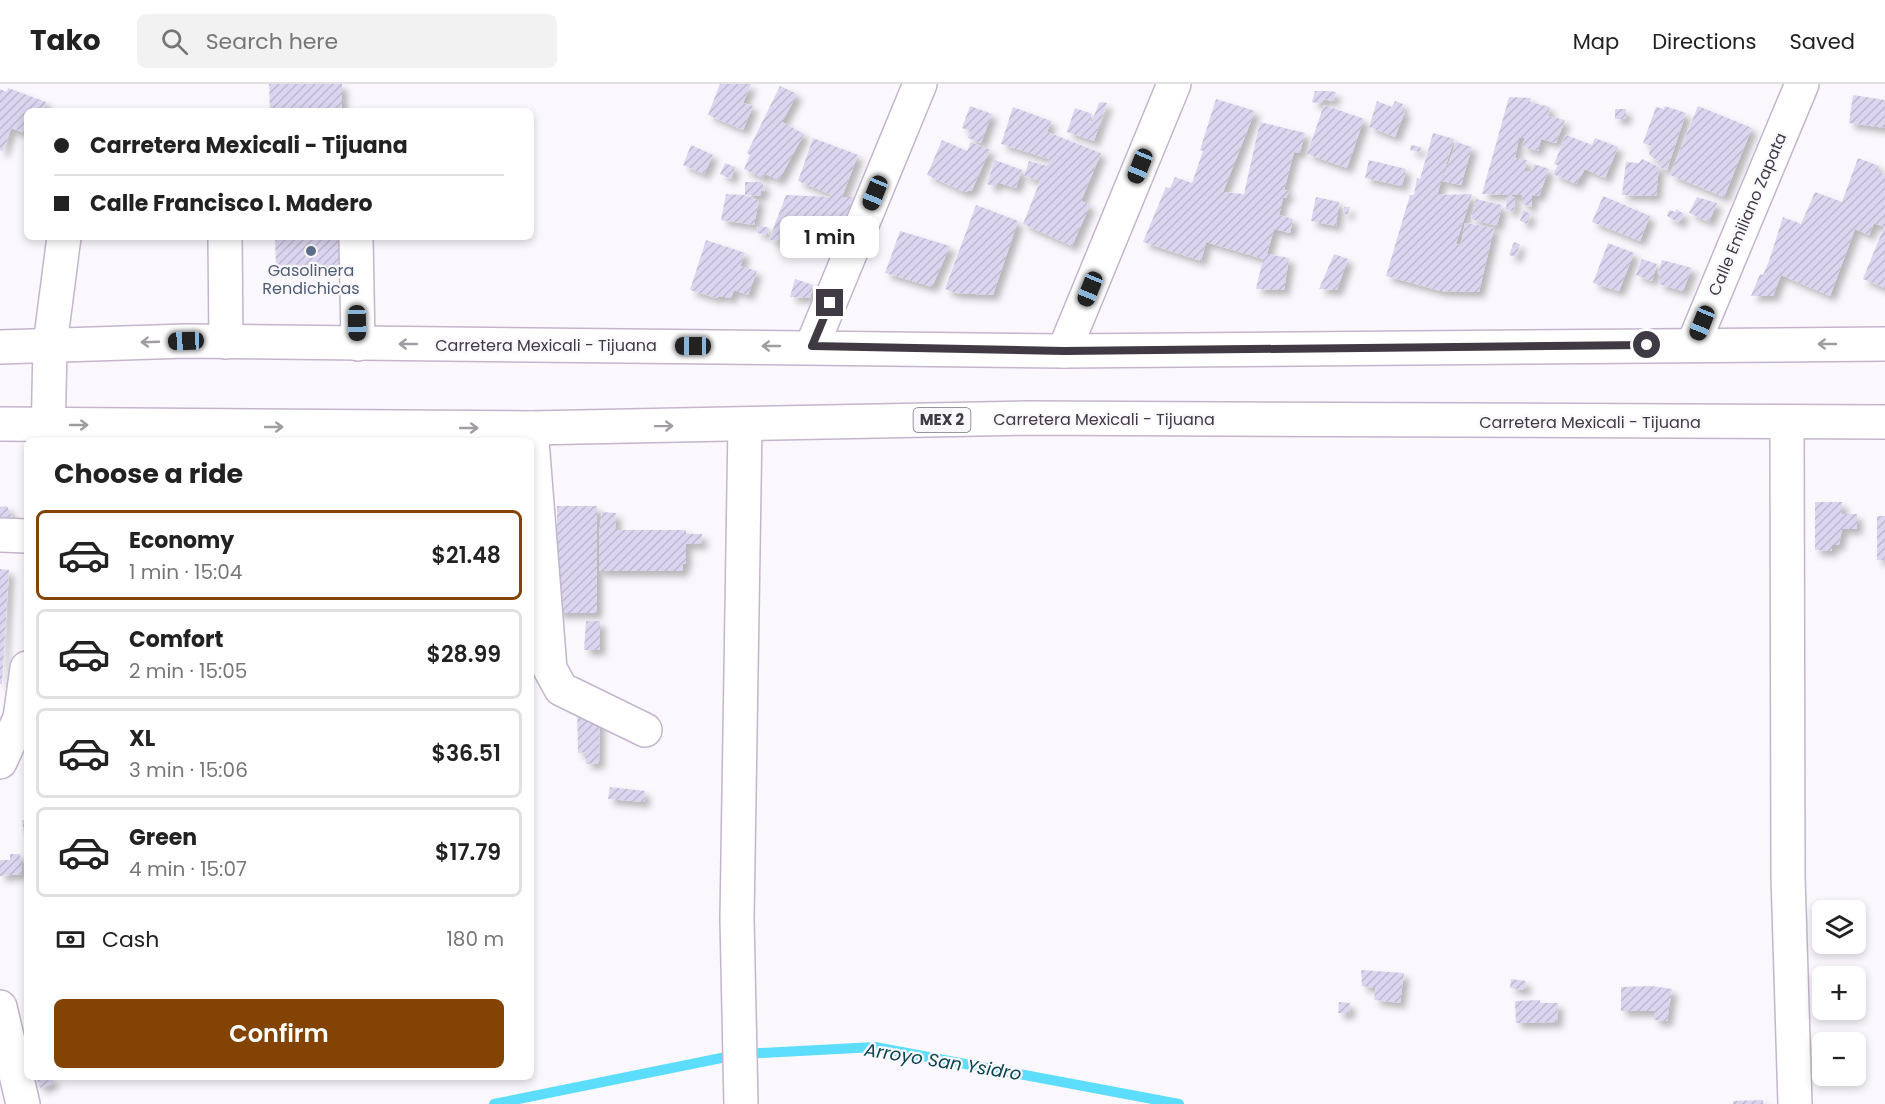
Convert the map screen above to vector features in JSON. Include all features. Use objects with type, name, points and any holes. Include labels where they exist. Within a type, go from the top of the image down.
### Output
[{"type":"main road","points":[[812,346],[920,84]]},
{"type":"main road","points":[[1064,351],[1174,84]]},
{"type":"main road","name":"Calle Emiliano Zapata","points":[[1693,345],[1802,84]]},
{"type":"main road","points":[[48,433],[50,345],[64,240]]},
{"type":"main road","points":[[225,240],[226,342]]},
{"type":"main road","points":[[356,240],[357,344]]},
{"type":"main road","name":"Carretera Mexicali - Tijuana","points":[[0,347],[226,342],[812,346],[1064,351],[1885,344]]},
{"type":"main road","name":"Carretera Mexicali - Tijuana","points":[[0,424],[48,433],[745,425],[1027,418],[1885,422]]},
{"type":"main road","points":[[1787,423],[1788,864],[1795,1104]]},
{"type":"main road","points":[[741,1104],[737,919],[745,425]]},
{"type":"main road","points":[[531,428],[532,438]]},
{"type":"main road","points":[[534,466],[550,669],[561,689],[645,730]]},
{"type":"main road","points":[[0,535],[24,536]]},
{"type":"main road","points":[[0,762],[20,718],[24,689]]},
{"type":"main road","points":[[0,1007],[23,1104]]},
{"type":"building","points":[[269,84],[342,84],[342,108],[270,108]]},
{"type":"building","points":[[720,84],[751,84],[743,103],[753,106],[743,130],[708,115]]},
{"type":"building","points":[[780,86],[797,94],[782,122],[804,134],[779,180],[765,174],[763,178],[744,169],[750,155],[747,153]]},
{"type":"building","points":[[8,88],[46,102],[44,108],[24,108],[24,133],[11,128],[3,152],[0,150],[0,89],[7,92]]},
{"type":"building","points":[[1315,91],[1336,92],[1333,101],[1323,99],[1321,104],[1312,102]]},
{"type":"building","points":[[1853,95],[1885,100],[1885,128],[1849,123]]},
{"type":"building","points":[[1509,97],[1531,98],[1530,102],[1550,107],[1548,116],[1565,120],[1556,143],[1541,139],[1538,151],[1522,147],[1525,138],[1519,137],[1515,158],[1527,160],[1524,172],[1532,171],[1534,164],[1549,169],[1539,196],[1532,195],[1532,207],[1522,204],[1522,195],[1482,194]]},
{"type":"building","points":[[1216,99],[1255,111],[1223,192],[1244,194],[1260,122],[1305,133],[1300,153],[1294,152],[1284,190],[1289,191],[1286,198],[1283,198],[1279,215],[1293,219],[1290,233],[1274,229],[1267,254],[1289,258],[1284,290],[1256,289],[1263,259],[1206,242],[1201,261],[1143,242],[1166,187],[1170,188],[1175,177],[1192,183]]},
{"type":"building","points":[[1377,101],[1392,107],[1395,101],[1403,104],[1401,110],[1405,112],[1395,137],[1369,127]]},
{"type":"building","points":[[1099,103],[1107,103],[1094,141],[1067,132],[1075,108],[1092,114],[1090,121],[1092,121]]},
{"type":"building","points":[[1324,105],[1364,119],[1347,168],[1307,154]]},
{"type":"building","points":[[970,106],[992,114],[981,143],[968,138],[970,131],[962,128]]},
{"type":"building","points":[[1665,106],[1686,113],[1667,170],[1659,167],[1661,163],[1649,155],[1651,146],[1643,143],[1656,107],[1664,109]]},
{"type":"building","points":[[1698,106],[1752,128],[1724,197],[1670,175]]},
{"type":"building","points":[[1013,107],[1051,121],[1047,132],[1101,153],[1081,201],[1090,205],[1072,246],[1023,224],[1040,181],[1024,176],[1029,161],[1047,166],[1049,159],[1001,144]]},
{"type":"building","points":[[1615,109],[1626,109],[1626,119],[1615,119]]},
{"type":"building","points":[[1433,133],[1454,139],[1437,195],[1472,194],[1456,244],[1461,245],[1465,223],[1494,228],[1479,292],[1441,291],[1386,276],[1410,195],[1414,195],[1417,178],[1420,179]]},
{"type":"building","points":[[1566,135],[1592,145],[1595,138],[1618,147],[1605,178],[1585,169],[1576,184],[1553,174],[1558,165],[1554,164]]},
{"type":"building","points":[[813,138],[858,155],[842,197],[854,197],[843,224],[840,223],[833,247],[769,240],[786,195],[831,197],[832,195],[798,181]]},
{"type":"building","points":[[942,140],[967,151],[971,142],[990,150],[972,190],[964,192],[927,175]]},
{"type":"building","points":[[1456,142],[1472,147],[1461,185],[1442,181]]},
{"type":"building","points":[[691,145],[713,155],[704,174],[683,165]]},
{"type":"building","points":[[1411,145],[1421,147],[1420,152],[1410,150]]},
{"type":"building","points":[[1858,158],[1879,166],[1877,172],[1885,175],[1885,288],[1863,279],[1884,227],[1874,223],[1869,235],[1855,229],[1830,296],[1781,275],[1773,296],[1751,296],[1760,274],[1763,275],[1769,261],[1783,217],[1801,224],[1815,192],[1842,202]]},
{"type":"building","points":[[1642,159],[1659,167],[1656,196],[1622,195],[1626,162],[1639,163]]},
{"type":"building","points":[[995,160],[1022,170],[1016,188],[997,182],[995,187],[987,184]]},
{"type":"building","points":[[1369,160],[1406,169],[1402,186],[1365,178]]},
{"type":"building","points":[[725,163],[735,167],[731,179],[720,174]]},
{"type":"building","points":[[745,182],[762,182],[765,191],[761,191],[761,196],[745,195]]},
{"type":"building","points":[[726,194],[744,195],[759,200],[754,225],[721,220]]},
{"type":"building","points":[[1510,195],[1515,198],[1514,211],[1506,210],[1507,197]]},
{"type":"building","points":[[1603,196],[1650,216],[1640,241],[1592,222]]},
{"type":"building","points":[[1316,197],[1339,202],[1336,226],[1311,221]]},
{"type":"building","points":[[1697,197],[1717,203],[1709,222],[1689,213]]},
{"type":"building","points":[[1476,199],[1502,205],[1497,226],[1471,219]]},
{"type":"building","points":[[976,205],[1018,221],[993,295],[956,293],[945,289]]},
{"type":"building","points":[[1344,207],[1350,207],[1348,214],[1343,214]]},
{"type":"building","points":[[1676,209],[1684,214],[1679,223],[1667,216],[1669,210],[1676,212]]},
{"type":"building","points":[[1523,210],[1531,214],[1527,224],[1520,221]]},
{"type":"building","points":[[758,225],[769,228],[768,235],[757,233]]},
{"type":"building","points":[[900,231],[950,246],[932,287],[885,273]]},
{"type":"building","name":"Gasolinera Rendichicas","points":[[275,240],[346,240],[347,265],[276,266]]},
{"type":"building","points":[[706,240],[745,253],[740,266],[757,271],[748,295],[734,290],[731,298],[719,296],[716,298],[690,290]]},
{"type":"building","points":[[1514,242],[1520,244],[1516,257],[1509,255]]},
{"type":"building","points":[[1608,243],[1634,253],[1619,291],[1593,283]]},
{"type":"building","points":[[1334,254],[1348,259],[1337,290],[1319,289]]},
{"type":"building","points":[[1642,259],[1657,264],[1652,281],[1636,275]]},
{"type":"building","points":[[1662,260],[1692,268],[1683,291],[1658,284]]},
{"type":"building","points":[[795,279],[813,285],[810,298],[790,297]]},
{"type":"building","points":[[1815,502],[1842,502],[1842,514],[1857,514],[1857,529],[1842,529],[1839,545],[1832,545],[1832,551],[1815,550]]},
{"type":"building","points":[[7,506],[15,523],[0,525],[0,507]]},
{"type":"building","points":[[557,506],[597,506],[597,613],[557,613]]},
{"type":"building","points":[[602,512],[616,513],[615,530],[686,530],[686,534],[702,534],[701,544],[686,544],[686,564],[683,564],[683,571],[599,571],[599,534]]},
{"type":"building","points":[[1877,516],[1885,516],[1885,560],[1877,560]]},
{"type":"building","points":[[0,569],[9,570],[2,684],[0,684]]},
{"type":"building","points":[[586,621],[600,621],[600,650],[584,650]]},
{"type":"building","points":[[577,702],[600,702],[599,763],[586,764],[586,752],[578,753]]},
{"type":"building","points":[[610,787],[645,791],[644,802],[608,799]]},
{"type":"building","points":[[10,854],[20,854],[22,874],[0,876],[0,860],[10,860]]},
{"type":"building","points":[[1361,970],[1404,973],[1400,1003],[1374,1000],[1376,988],[1362,986]]},
{"type":"building","points":[[1511,979],[1526,981],[1525,990],[1510,988]]},
{"type":"building","points":[[1651,986],[1672,989],[1667,1021],[1654,1020],[1654,1011],[1621,1011],[1621,987]]},
{"type":"building","points":[[1540,1000],[1540,1003],[1558,1003],[1557,1022],[1516,1023],[1515,1001]]},
{"type":"building","points":[[1339,1002],[1350,1003],[1349,1014],[1338,1013]]},
{"type":"building","points":[[37,1080],[53,1080],[54,1083],[40,1088]]},
{"type":"building","points":[[1763,1100],[1763,1104],[1733,1104],[1733,1101]]},
{"type":"waterway","name":"Arroyo San Ysidro","points":[[494,1104],[741,1054],[875,1047],[1179,1104]]},
{"type":"place","name":"Gasolinera Rendichicas","points":[[311,251]]},
{"type":"route","points":[[830,303],[812,346],[1064,351],[1647,345]]}]
